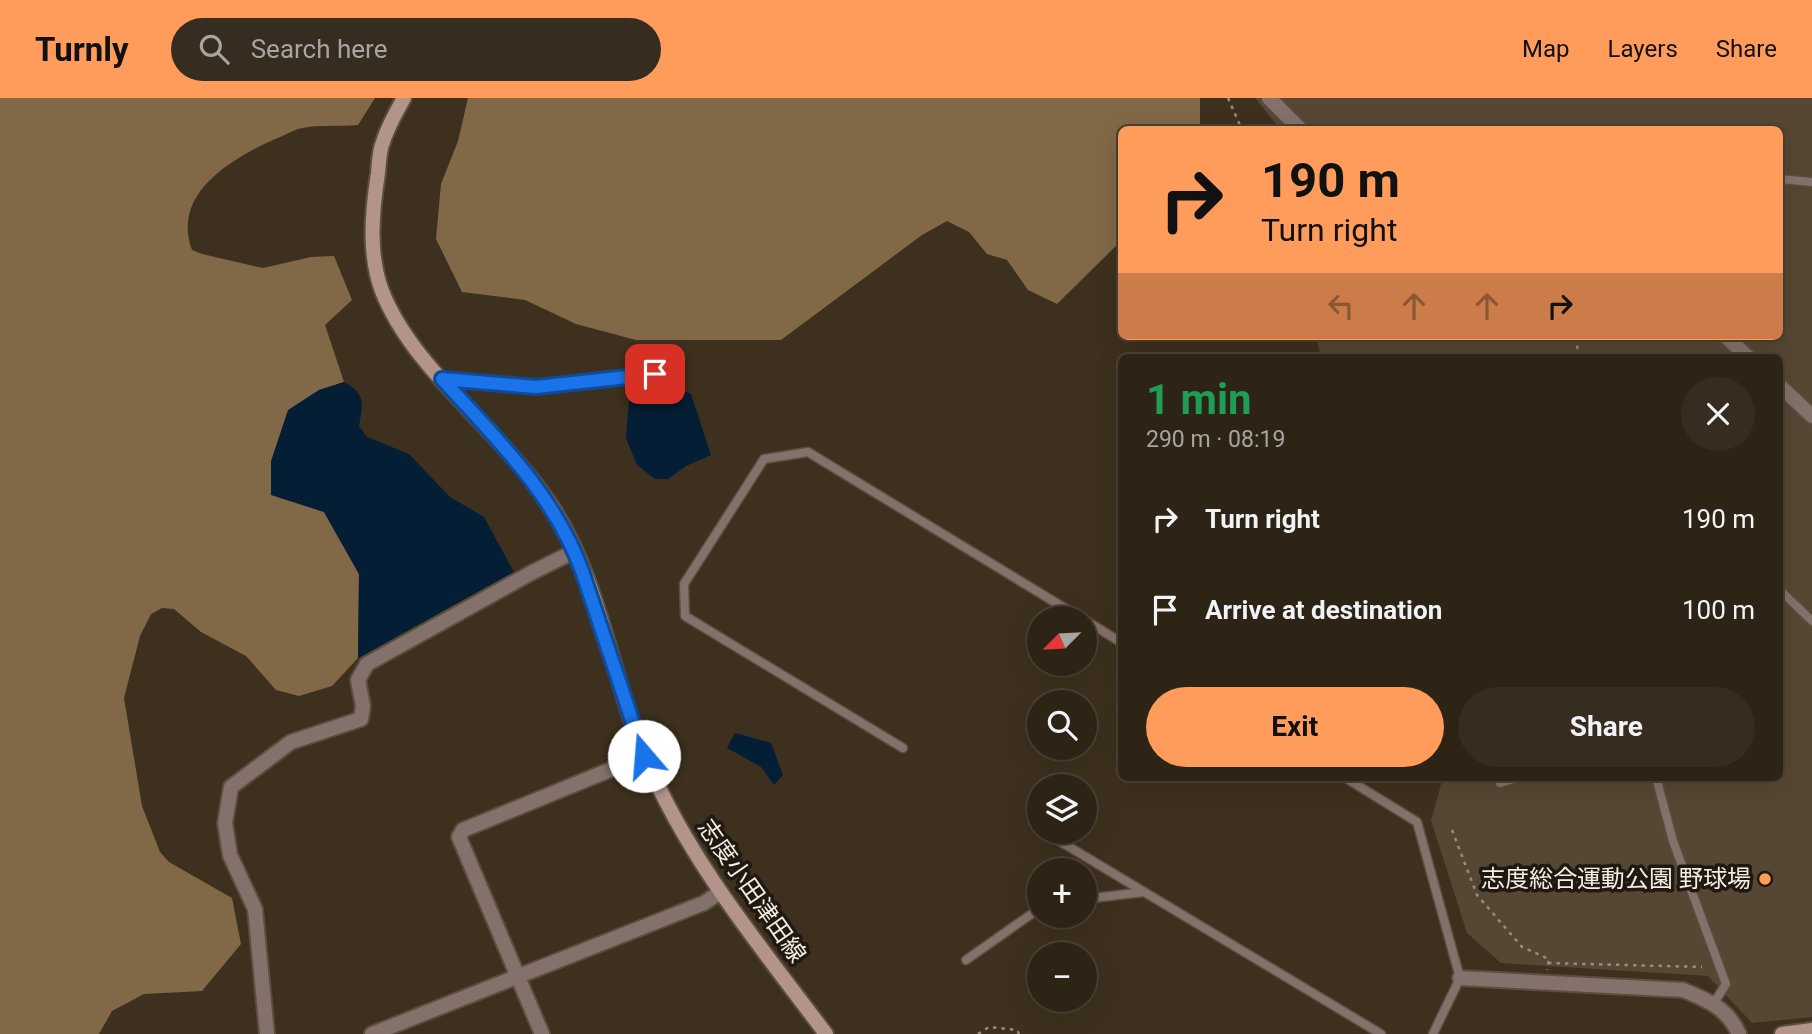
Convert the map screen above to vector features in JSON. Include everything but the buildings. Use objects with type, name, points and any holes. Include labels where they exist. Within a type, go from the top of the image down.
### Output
[{"type":"main road","name":"志度小田津田線","points":[[404,98],[382,143],[373,206],[373,249],[382,290],[401,328],[552,507],[575,551],[644,756],[684,837],[719,893],[824,1033]]},
{"type":"main road","points":[[1782,1034],[1812,1030]]},
{"type":"street","points":[[1269,98],[1297,126]]},
{"type":"street","points":[[1729,340],[1745,354]]},
{"type":"street","points":[[1783,389],[1812,416]]},
{"type":"street","points":[[267,1034],[255,909],[230,855],[226,834],[225,823],[232,787],[291,742],[361,719],[363,706],[358,680],[367,664],[575,551]]},
{"type":"street","points":[[542,1034],[459,837],[463,830],[644,756]]},
{"type":"street","points":[[372,1034],[704,903],[719,893]]},
{"type":"street","points":[[1460,978],[1683,990],[1714,1003],[1733,1021],[1739,1034]]},
{"type":"lane","points":[[1783,179],[1812,182]]},
{"type":"lane","points":[[442,379],[536,387],[679,372]]},
{"type":"lane","points":[[902,748],[685,615],[684,584],[764,459],[808,453],[1061,606]]},
{"type":"lane","points":[[1783,593],[1812,621]]},
{"type":"lane","points":[[1097,628],[1118,641]]},
{"type":"lane","points":[[1351,781],[1418,822],[1460,978],[1433,1034]]},
{"type":"lane","points":[[1657,781],[1673,841],[1726,984],[1714,1003]]},
{"type":"lane","points":[[1064,844],[1381,1034]]},
{"type":"lane","points":[[1097,898],[1144,892]]},
{"type":"lane","points":[[966,960],[1027,917]]},
{"type":"path","points":[[1228,98],[1240,126]]},
{"type":"path","points":[[1452,830],[1477,895],[1522,947],[1549,959],[1545,984]]},
{"type":"path","points":[[1548,963],[1702,967]]},
{"type":"path","points":[[978,1034],[989,1027],[1017,1030],[1019,1034]]},
{"type":"shaded area","points":[[0,98],[375,98],[358,125],[298,129],[240,157],[209,181],[197,196],[190,212],[188,230],[192,250],[263,268],[311,257],[334,256],[352,300],[325,325],[344,382],[319,390],[271,494],[324,512],[359,574],[358,658],[332,686],[299,696],[276,690],[246,656],[201,632],[174,609],[162,608],[151,614],[140,636],[124,698],[142,806],[160,852],[169,862],[232,898],[241,944],[202,991],[144,994],[112,1011],[99,1034],[0,1034]]},
{"type":"shaded area","points":[[468,98],[1200,98],[1200,126],[1118,126],[1118,244],[1057,304],[1028,290],[1007,260],[987,254],[969,232],[947,221],[922,235],[781,340],[636,340],[576,324],[525,300],[462,292],[436,239],[441,184],[458,141]]},
{"type":"shaded area","points":[[1255,98],[1812,98],[1812,1017],[1752,1023],[1708,976],[1501,963],[1467,933],[1431,820],[1442,781],[1783,781],[1783,354],[1320,354],[1317,340],[1783,340],[1783,126],[1278,126]]},
{"type":"water","points":[[344,382],[359,395],[362,405],[359,426],[367,437],[409,454],[450,497],[484,517],[514,572],[358,658],[359,574],[324,512],[271,495],[271,461],[288,410],[319,390]]},
{"type":"water","points":[[682,390],[691,394],[711,455],[686,466],[668,479],[655,479],[637,465],[626,438],[629,401]]},
{"type":"water","points":[[735,733],[771,743],[783,775],[774,785],[761,767],[727,748]]},
{"type":"place","name":"志度総合運動公園 野球場","points":[[1765,879]]},
{"type":"route","points":[[644,756],[590,590],[575,551],[552,507],[521,467],[442,379],[536,387],[655,374]]}]
